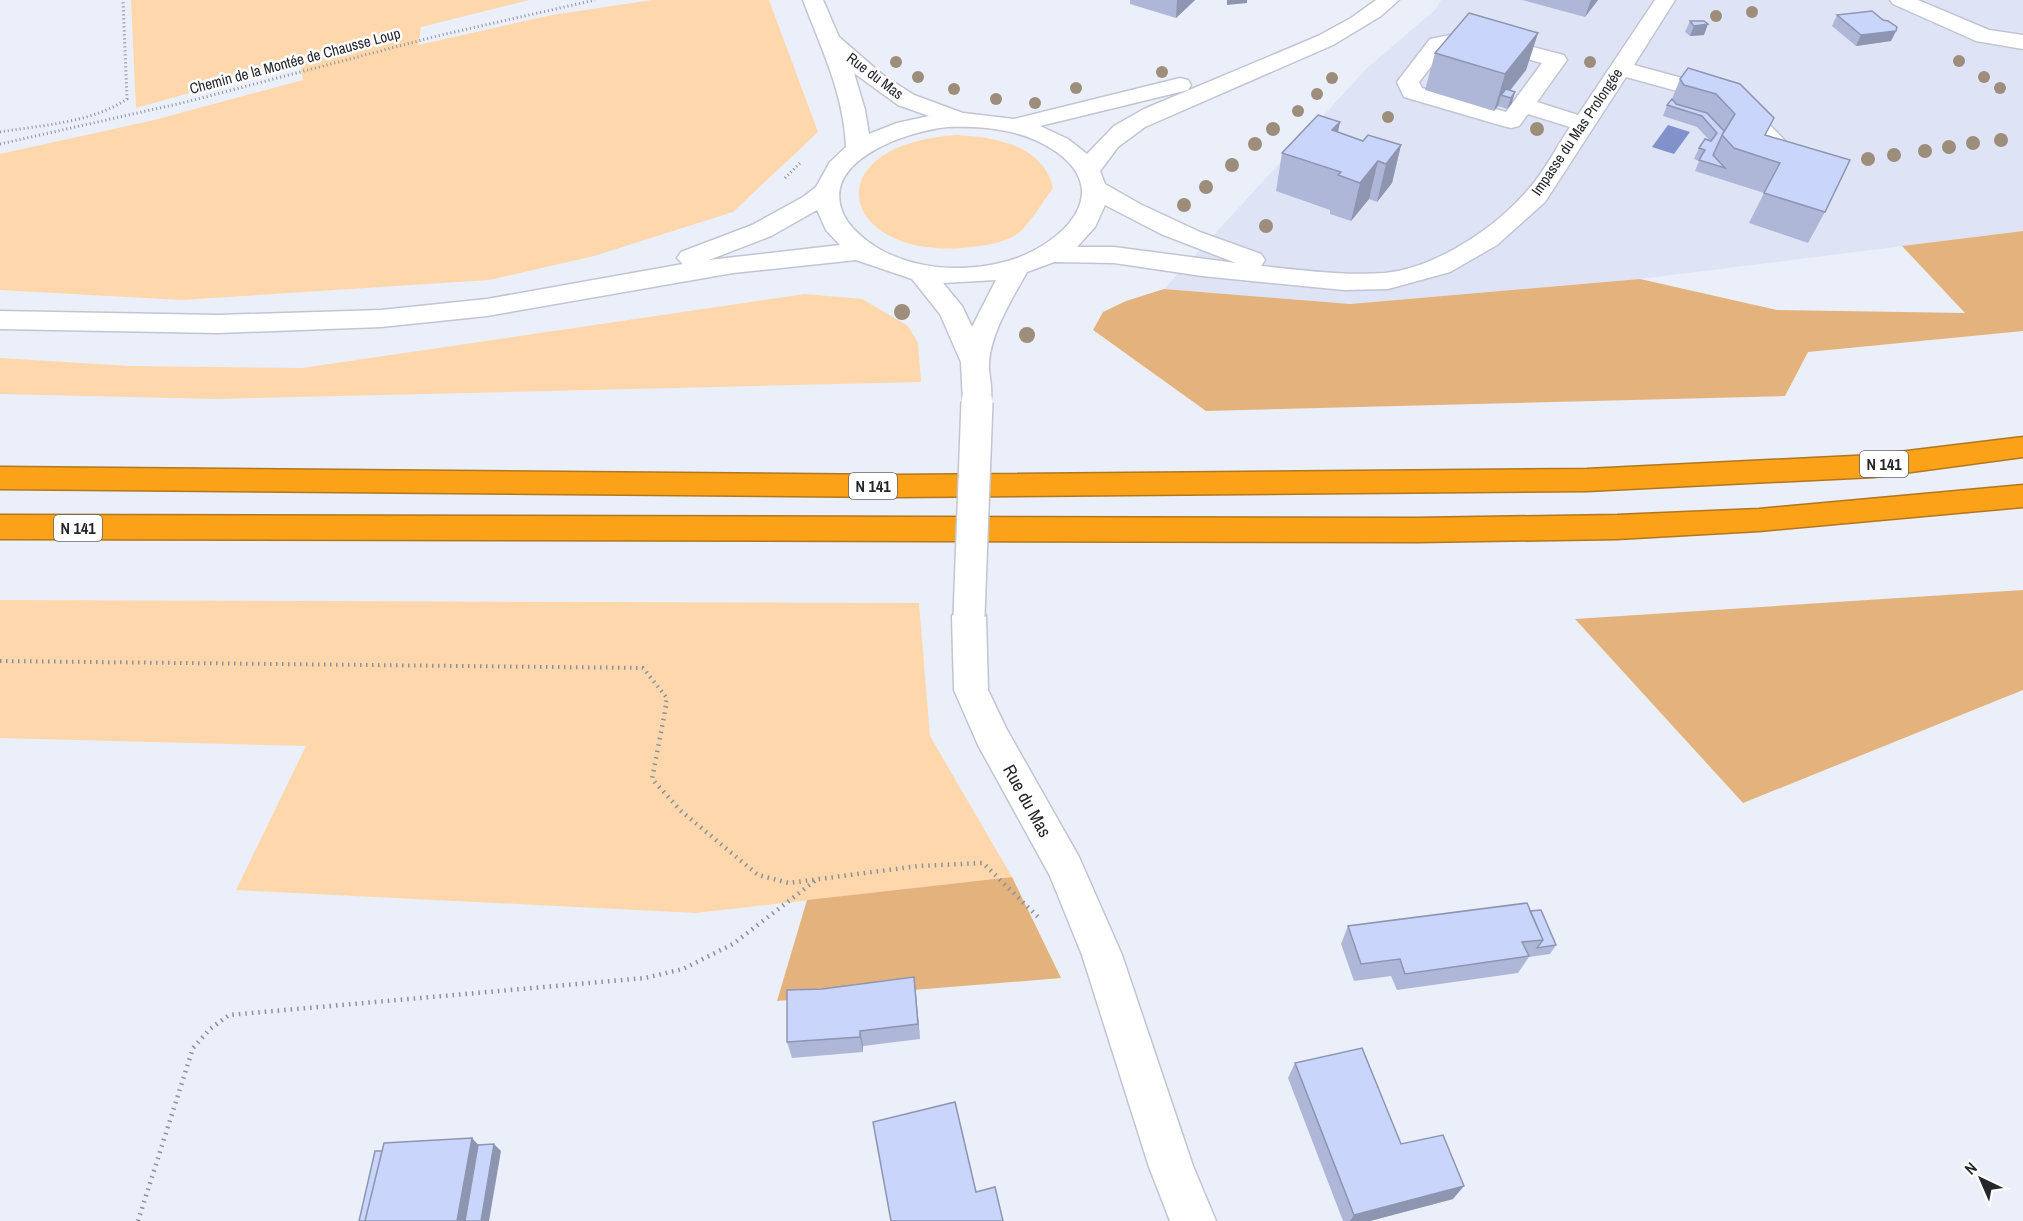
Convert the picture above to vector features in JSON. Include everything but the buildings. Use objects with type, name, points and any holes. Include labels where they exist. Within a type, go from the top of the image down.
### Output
[{"type":"highway","name":"N 141","points":[[0,478],[896,486],[1587,480],[1874,466],[2023,447]]},
{"type":"highway","name":"N 141","points":[[0,527],[1417,530],[1617,527],[1759,520],[2023,496]]},
{"type":"street","name":"Rue du Mas","points":[[813,0],[851,92],[859,132],[858,148]]},
{"type":"street","points":[[1299,276],[1215,248],[1119,204],[1091,179],[1076,156],[1059,143],[1016,125],[988,120],[960,119],[905,127],[879,136],[858,148],[843,161],[827,191],[827,208],[833,224],[846,240],[864,253],[890,265],[952,276],[984,274],[1016,268],[1050,254],[1071,240],[1086,224],[1093,206],[1091,179],[1098,152],[1110,139],[1134,123],[1340,34],[1389,0]]},
{"type":"street","name":"Impasse du Mas Prolongée","points":[[1299,276],[1344,282],[1388,281],[1441,266],[1488,240],[1536,197],[1665,0]]},
{"type":"street","points":[[1900,0],[1983,36],[2023,42]]},
{"type":"street","points":[[1471,37],[1556,60],[1523,105],[1511,121],[1412,92],[1408,82],[1438,44],[1471,37]]},
{"type":"street","name":"Rue du Mas","points":[[827,38],[875,80],[906,100],[960,119]]},
{"type":"street","points":[[1620,68],[1718,95],[1752,120],[1795,163]]},
{"type":"street","points":[[1016,125],[1070,114],[1168,88],[1255,70]]},
{"type":"street","points":[[1523,105],[1583,124]]},
{"type":"street","points":[[642,279],[766,229],[802,210],[827,191]]},
{"type":"street","points":[[0,320],[176,325],[352,322],[440,314],[642,279],[828,254],[864,253]]},
{"type":"street","points":[[1050,254],[1114,255],[1202,268],[1299,276]]},
{"type":"street","name":"Rue du Mas","points":[[1016,268],[989,317],[975,362],[976,402],[969,616],[971,690],[991,735],[1066,869],[1102,955],[1171,1167],[1193,1221]]},
{"type":"street","name":"Rue du Mas","points":[[920,272],[952,312],[975,362]]},
{"type":"path","points":[[0,132],[88,116],[118,107],[127,99],[123,0]]},
{"type":"path","name":"Chemin de la Montée de Chausse Loup","points":[[0,144],[186,102],[403,43],[595,0]]},
{"type":"path","points":[[785,178],[808,154]]},
{"type":"path","points":[[0,661],[643,668],[667,698],[652,779],[681,812],[758,875],[789,883],[918,866],[983,862],[1042,921]]},
{"type":"path","points":[[138,1221],[193,1048],[210,1029],[229,1015],[645,978],[683,969],[733,944],[817,880]]},
{"type":"shaded area","points":[[131,0],[529,0],[421,27],[418,45],[552,15],[652,0],[769,0],[818,132],[733,212],[594,256],[489,280],[181,300],[0,290],[0,154],[154,120],[303,80],[300,62],[136,108]]},
{"type":"shaded area","points":[[1441,0],[2023,0],[2023,231],[1640,279],[1350,304],[1164,289],[1367,68],[1435,10]]},
{"type":"shaded area","points":[[957,135],[987,138],[1016,146],[1039,162],[1048,173],[1053,188],[1021,231],[1004,241],[984,245],[963,248],[921,246],[889,235],[868,219],[859,198],[863,177],[880,158],[911,143]]},
{"type":"shaded area","points":[[2023,231],[2023,331],[1808,352],[1785,396],[1206,411],[1093,330],[1103,312],[1126,301],[1164,289],[1350,304],[1640,279],[1777,310],[1965,313],[1902,246]]},
{"type":"shaded area","points":[[805,294],[862,299],[908,326],[918,343],[921,382],[215,399],[0,394],[0,358],[130,366],[302,368]]},
{"type":"shaded area","points":[[2023,590],[2023,690],[1743,803],[1575,619]]},
{"type":"shaded area","points":[[0,600],[919,603],[930,736],[1012,877],[696,913],[236,890],[306,746],[0,738]]},
{"type":"shaded area","points":[[1012,877],[1061,978],[777,1001],[807,900]]},
{"type":"water","points":[[1668,125],[1690,132],[1674,154],[1652,147]]}]
